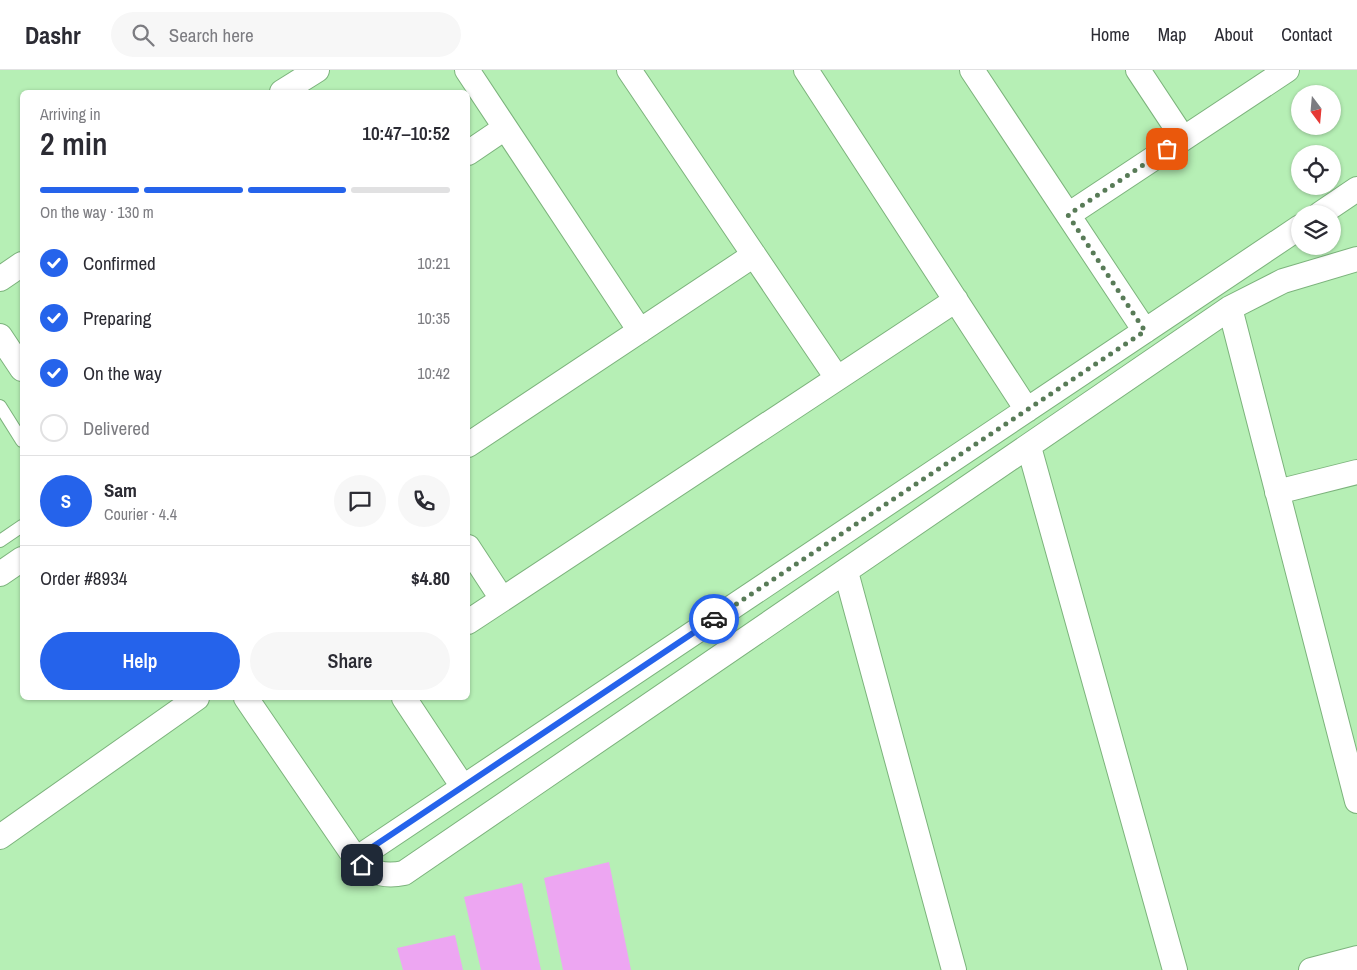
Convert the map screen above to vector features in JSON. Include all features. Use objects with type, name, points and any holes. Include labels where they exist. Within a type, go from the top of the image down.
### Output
[{"type":"street","points":[[285,90],[316,70]]},
{"type":"street","points":[[467,70],[640,331]]},
{"type":"street","points":[[629,70],[837,378]]},
{"type":"street","points":[[806,70],[1027,410]]},
{"type":"street","points":[[972,70],[1145,331]]},
{"type":"street","points":[[1138,70],[1183,138]]},
{"type":"street","points":[[1068,215],[1287,70]]},
{"type":"street","points":[[470,152],[505,128]]},
{"type":"street","points":[[1333,205],[1357,189]]},
{"type":"street","points":[[356,858],[1291,234]]},
{"type":"street","points":[[470,444],[754,255]]},
{"type":"street","points":[[247,700],[362,865],[377,874],[395,875],[412,869],[1230,308],[1283,281],[1357,259]]},
{"type":"street","points":[[0,279],[20,265]]},
{"type":"street","points":[[470,621],[956,300]]},
{"type":"street","points":[[1230,308],[1357,801]]},
{"type":"street","points":[[0,336],[20,367]]},
{"type":"street","points":[[1029,447],[1175,970]]},
{"type":"street","points":[[1277,492],[1357,472]]},
{"type":"street","points":[[470,550],[502,599]]},
{"type":"street","points":[[0,574],[20,560]]},
{"type":"street","points":[[846,572],[954,970]]},
{"type":"street","points":[[0,837],[195,700]]},
{"type":"street","points":[[405,700],[463,787]]},
{"type":"street","points":[[1311,970],[1357,958]]},
{"type":"lane","points":[[0,406],[20,438]]},
{"type":"lane","points":[[0,541],[20,527]]},
{"type":"shaded area","points":[[609,862],[631,970],[563,970],[544,878]]},
{"type":"shaded area","points":[[522,883],[541,970],[481,970],[464,897]]},
{"type":"shaded area","points":[[455,935],[463,970],[403,970],[397,948]]},
{"type":"way so far","points":[[714,619],[1145,331],[1068,215],[1167,149]]},
{"type":"route","points":[[362,865],[356,858],[714,619]]}]
